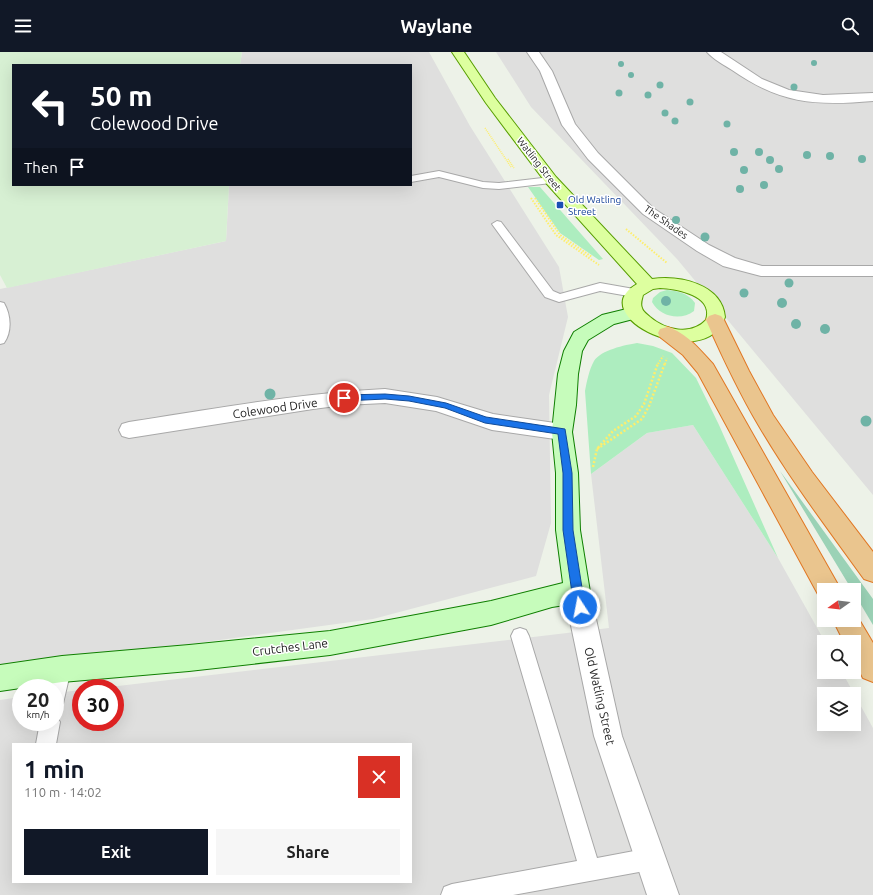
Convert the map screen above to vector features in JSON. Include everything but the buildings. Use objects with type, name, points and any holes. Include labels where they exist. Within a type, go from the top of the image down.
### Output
[{"type":"highway","points":[[715,320],[745,382],[766,420],[802,475],[873,571]]},
{"type":"highway","points":[[666,344],[690,350],[706,369],[825,583]]},
{"type":"highway","points":[[850,627],[873,669]]},
{"type":"main road","name":"Watling Street","points":[[458,52],[490,100],[639,297]]},
{"type":"main road","points":[[672,283],[696,290],[706,296],[713,304],[716,312],[715,320],[711,326],[703,331],[666,344],[646,324],[639,297],[672,283]]},
{"type":"street","name":"The Shades","points":[[533,52],[546,71],[569,125],[588,151],[621,186],[648,211],[703,248],[729,262],[762,271],[873,271]]},
{"type":"street","points":[[713,52],[762,83],[786,93],[827,100],[873,97]]},
{"type":"street","name":"Old Watling Street","points":[[639,297],[608,319],[589,330],[579,339],[568,374],[562,432],[567,473],[568,530],[577,592],[608,736],[663,895]]},
{"type":"street","name":"Colewood Drive","points":[[129,430],[313,402],[344,398],[385,396],[409,398],[446,406],[492,422],[562,432]]},
{"type":"street","name":"Crutches Lane","points":[[0,678],[62,669],[182,659],[330,643],[491,613],[552,596],[577,592]]},
{"type":"lane","points":[[412,179],[439,174],[488,186],[551,180]]},
{"type":"lane","points":[[497,224],[549,294],[559,298],[588,289],[603,287],[639,297]]},
{"type":"lane","points":[[0,306],[3,312],[2,336],[0,340]]},
{"type":"lane","points":[[520,636],[590,870]]},
{"type":"lane","points":[[60,679],[62,669]]},
{"type":"lane","points":[[46,743],[48,731]]},
{"type":"lane","points":[[452,895],[650,859]]},
{"type":"path","points":[[666,344],[646,398],[639,412],[629,422],[607,437],[597,449],[642,419],[649,406],[665,361],[669,357]]},
{"type":"shaded area","points":[[242,52],[429,52],[470,126],[559,267],[568,317],[549,395],[551,523],[536,576],[373,619],[0,670],[0,289],[226,241],[229,186],[412,186],[412,64],[240,64]]},
{"type":"shaded area","points":[[496,52],[873,52],[873,495],[677,259],[531,107]]},
{"type":"shaded area","points":[[693,425],[778,558],[821,635],[817,635],[817,679],[846,679],[850,687],[817,687],[817,731],[861,731],[861,706],[873,728],[873,895],[0,895],[0,700],[12,698],[12,731],[64,731],[64,692],[72,691],[72,731],[124,731],[124,685],[609,628],[591,474],[647,433]]},
{"type":"green space","points":[[0,52],[242,52],[240,64],[12,64],[12,186],[229,186],[226,241],[7,288],[0,275]]},
{"type":"green space","points":[[528,187],[540,187],[603,259],[599,260],[560,233]]},
{"type":"green space","points":[[667,290],[679,292],[689,297],[695,303],[694,311],[677,317],[660,311],[652,302],[653,298],[660,292]]},
{"type":"green space","points":[[637,343],[653,346],[672,353],[696,378],[719,425],[778,558],[693,425],[647,433],[591,474],[585,391],[588,376],[597,357],[608,351]]},
{"type":"green space","points":[[780,471],[873,599],[873,625],[861,605],[861,583],[848,583]]},
{"type":"place","name":"Old Watling Street","points":[[560,205]]},
{"type":"route","points":[[344,398],[385,396],[409,398],[453,408],[485,420],[562,432],[567,473],[568,530],[580,607]]}]
